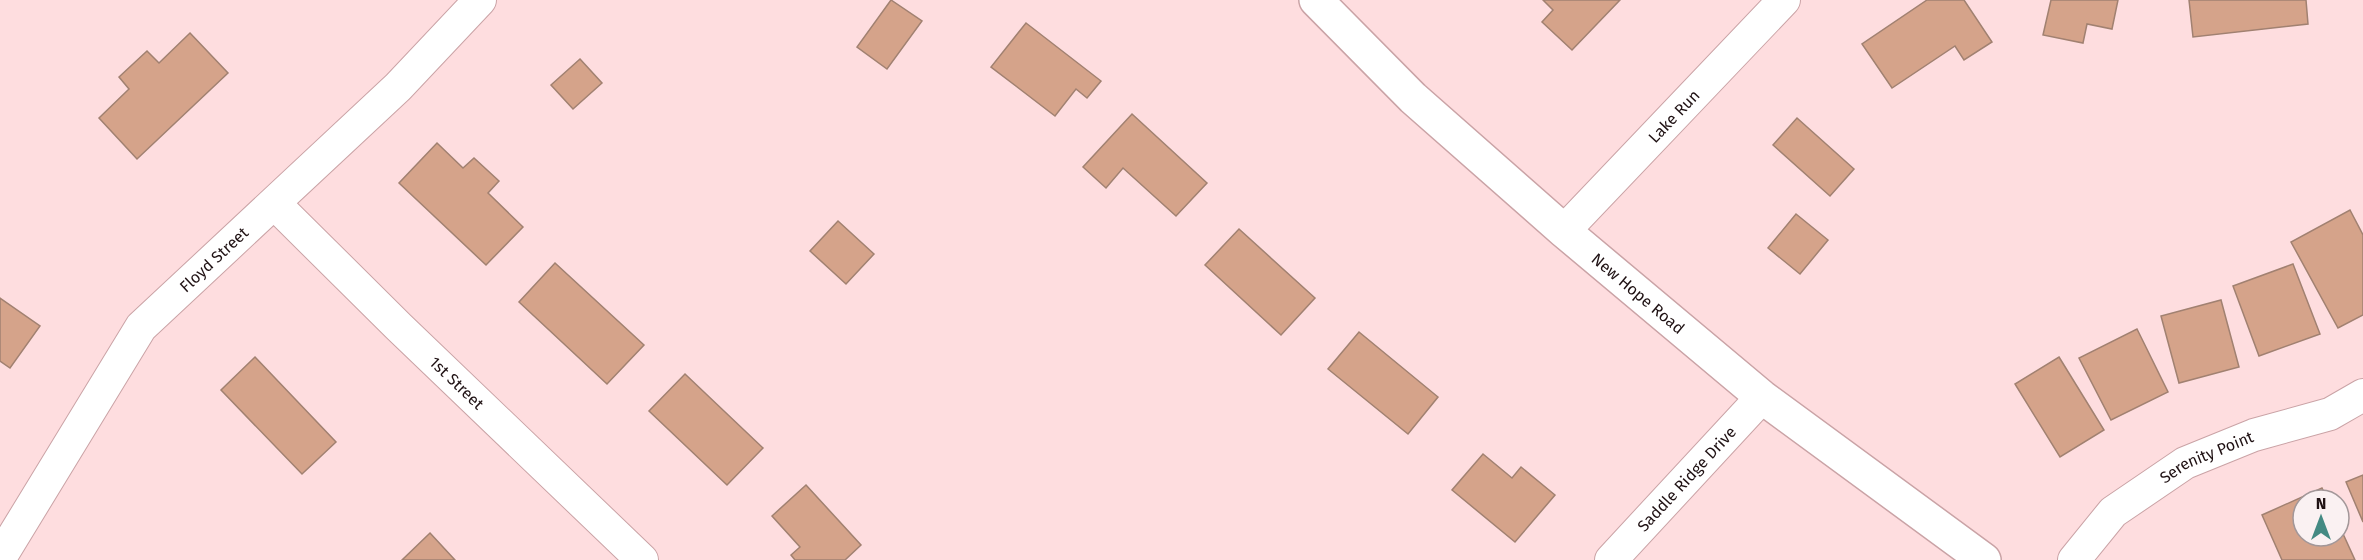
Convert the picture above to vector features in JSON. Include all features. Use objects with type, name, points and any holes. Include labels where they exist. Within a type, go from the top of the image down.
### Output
[{"type":"street","name":"Floyd Street","points":[[2,548],[141,327],[398,87],[480,0]]},
{"type":"street","name":"New Hope Road","points":[[1316,0],[1413,98],[1563,231],[1762,397],[1984,560]]},
{"type":"street","name":"Lake Run","points":[[1563,231],[1784,0]]},
{"type":"street","name":"1st Street","points":[[275,204],[399,327],[642,560]]},
{"type":"street","name":"Serenity Point","points":[[2074,560],[2113,512],[2185,463],[2254,435],[2330,414],[2363,395]]},
{"type":"street","name":"Saddle Ridge Drive","points":[[1611,560],[1762,397]]},
{"type":"building","points":[[891,0],[922,21],[887,69],[857,47]]},
{"type":"building","points":[[1543,0],[1620,0],[1572,50],[1542,22],[1553,10]]},
{"type":"building","points":[[1927,0],[1964,0],[1992,42],[1964,60],[1955,46],[1892,88],[1862,44]]},
{"type":"building","points":[[2051,0],[2118,0],[2112,29],[2087,24],[2083,43],[2043,35]]},
{"type":"building","points":[[2189,0],[2306,0],[2308,24],[2193,37]]},
{"type":"building","points":[[1026,23],[1101,81],[1087,98],[1076,89],[1055,116],[991,67]]},
{"type":"building","points":[[190,33],[228,73],[137,159],[99,118],[129,89],[119,77],[147,51],[159,63]]},
{"type":"building","points":[[580,59],[602,83],[573,109],[551,85]]},
{"type":"building","points":[[1132,114],[1207,183],[1176,216],[1123,168],[1106,188],[1083,167]]},
{"type":"building","points":[[1797,118],[1854,169],[1830,196],[1773,145]]},
{"type":"building","points":[[437,143],[463,168],[474,158],[499,181],[488,193],[523,227],[486,265],[399,183]]},
{"type":"building","points":[[2350,210],[2363,235],[2363,315],[2338,328],[2291,242]]},
{"type":"building","points":[[1796,214],[1828,240],[1800,274],[1768,248]]},
{"type":"building","points":[[838,221],[874,254],[846,284],[810,251]]},
{"type":"building","points":[[1239,229],[1315,298],[1281,335],[1205,265]]},
{"type":"building","points":[[555,263],[644,345],[607,384],[519,302]]},
{"type":"building","points":[[2293,264],[2320,334],[2259,356],[2233,286]]},
{"type":"building","points":[[0,298],[40,326],[10,368],[0,361]]},
{"type":"building","points":[[2221,300],[2239,367],[2179,383],[2161,316]]},
{"type":"building","points":[[2137,329],[2168,392],[2111,420],[2079,358]]},
{"type":"building","points":[[1359,332],[1438,397],[1408,434],[1328,369]]},
{"type":"building","points":[[255,357],[336,442],[302,474],[221,390]]},
{"type":"building","points":[[2059,357],[2104,430],[2060,457],[2015,384]]},
{"type":"building","points":[[685,374],[763,448],[727,485],[649,411]]},
{"type":"building","points":[[1483,454],[1512,478],[1521,467],[1555,495],[1515,542],[1452,490]]},
{"type":"building","points":[[2363,475],[2363,522],[2351,494],[2351,488],[2349,488],[2346,482]]},
{"type":"building","points":[[806,485],[861,545],[845,560],[795,560],[791,555],[800,547],[772,516]]},
{"type":"building","points":[[2291,502],[2291,548],[2350,548],[2355,560],[2282,560],[2262,515]]},
{"type":"building","points":[[430,533],[455,560],[402,560]]}]
